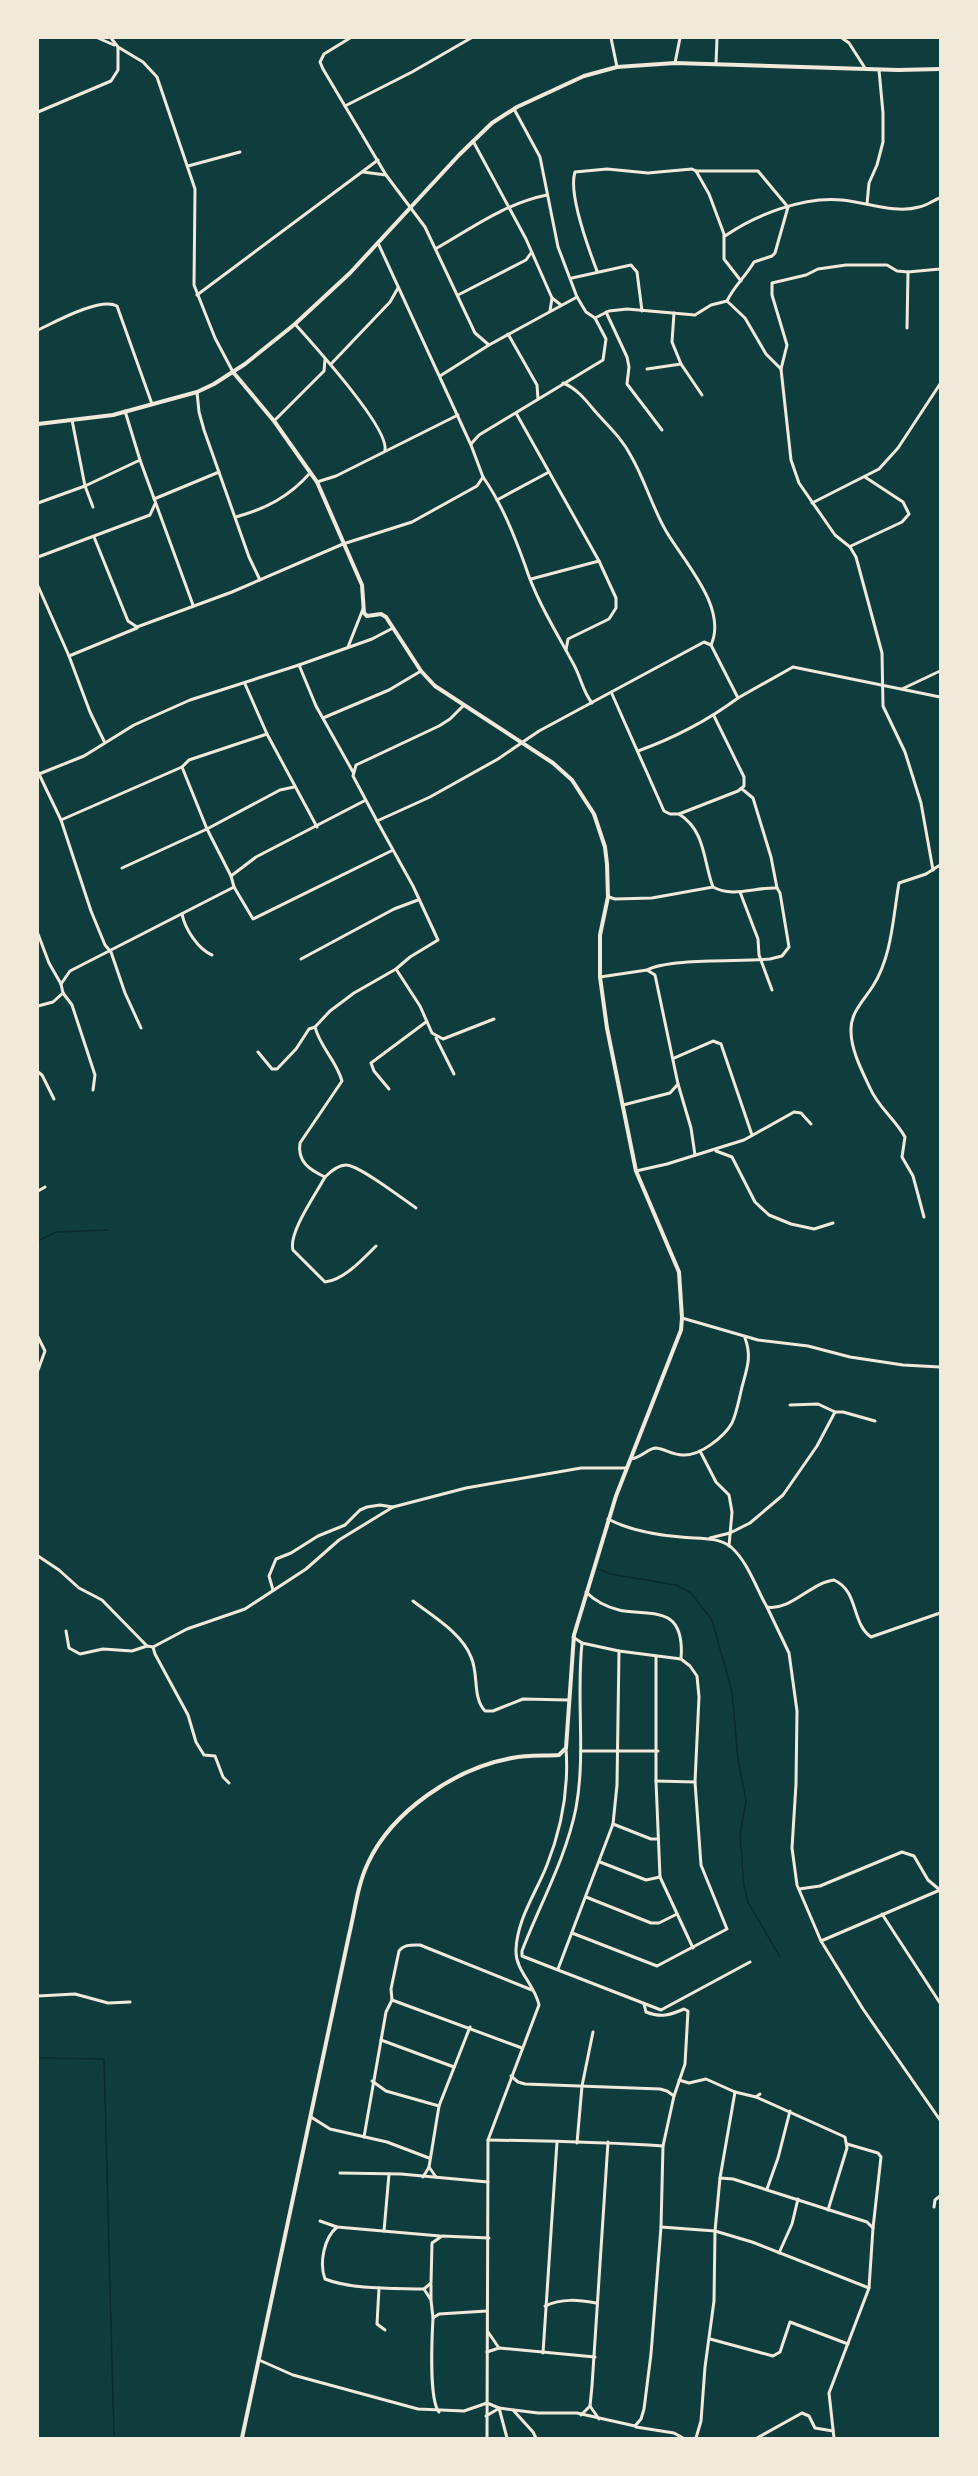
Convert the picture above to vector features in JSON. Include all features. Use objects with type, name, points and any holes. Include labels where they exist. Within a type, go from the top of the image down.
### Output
[{"type":"street","points":[[98,38],[117,46],[143,62],[157,77],[195,189],[194,285],[197,295],[215,338],[233,372],[274,421],[317,482],[364,592],[363,609],[348,647]]},
{"type":"street","points":[[38,112],[111,81],[118,70],[117,46],[111,38]]},
{"type":"street","points":[[350,38],[324,54],[320,62],[386,175],[425,227],[437,248],[475,333],[489,345]]},
{"type":"street","points":[[345,106],[412,72],[470,38]]},
{"type":"street","points":[[611,38],[617,67]]},
{"type":"street","points":[[675,63],[680,38]]},
{"type":"street","points":[[716,66],[717,38]]},
{"type":"street","points":[[842,38],[849,43],[865,68]]},
{"type":"street","points":[[38,424],[113,415],[197,392],[233,372],[295,324],[350,273],[472,141],[492,123],[514,109],[584,76],[617,67],[675,63],[716,66],[940,69]]},
{"type":"street","points":[[867,204],[869,183],[883,142],[879,69]]},
{"type":"street","points":[[471,445],[479,435],[603,360],[606,339],[595,318],[586,312],[577,297],[558,247],[540,157],[514,109]]},
{"type":"street","points":[[472,141],[509,206],[552,298],[561,305]]},
{"type":"street","points":[[188,166],[240,152]]},
{"type":"street","points":[[197,295],[378,160]]},
{"type":"street","points":[[597,271],[581,226],[574,182],[575,172],[607,169],[648,173],[692,169],[696,171],[758,171],[788,207]]},
{"type":"street","points":[[696,171],[709,194],[725,236],[724,259],[741,281]]},
{"type":"street","points":[[362,172],[386,175]]},
{"type":"street","points":[[437,248],[509,206],[547,195]]},
{"type":"street","points":[[725,236],[750,219],[788,207],[839,200],[917,208],[940,198]]},
{"type":"street","points":[[727,302],[731,292],[754,262],[775,253],[788,207]]},
{"type":"street","points":[[378,243],[458,415],[483,477],[519,544],[531,579],[578,671],[585,694],[592,703]]},
{"type":"street","points":[[458,295],[526,260],[532,252]]},
{"type":"street","points":[[571,278],[631,265],[638,276],[642,311]]},
{"type":"street","points":[[933,870],[925,818],[918,794],[905,752],[883,706],[882,653],[856,557],[850,547],[835,535],[812,503],[799,483],[791,460],[781,369],[787,345],[772,296],[772,283],[806,275],[818,269],[846,265],[887,265],[897,271],[908,272],[940,269]]},
{"type":"street","points":[[907,328],[908,272]]},
{"type":"street","points":[[331,364],[390,302],[398,288]]},
{"type":"street","points":[[440,376],[508,334],[577,297]]},
{"type":"street","points":[[550,311],[552,298]]},
{"type":"street","points":[[727,302],[745,318],[763,349],[781,369]]},
{"type":"street","points":[[595,318],[606,312],[627,309],[694,315],[711,305],[727,302]]},
{"type":"street","points":[[38,330],[98,304],[113,303],[117,306],[152,404]]},
{"type":"street","points":[[606,312],[627,357],[629,367],[627,384],[662,430]]},
{"type":"street","points":[[674,313],[672,342],[681,364],[702,395]]},
{"type":"street","points":[[295,324],[331,364],[377,426],[385,440],[385,450]]},
{"type":"street","points":[[508,334],[538,388],[538,399]]},
{"type":"street","points":[[274,421],[324,371],[325,358]]},
{"type":"street","points":[[647,369],[681,364]]},
{"type":"street","points":[[563,383],[580,394],[620,439],[632,457],[666,531],[708,597],[716,624],[711,645],[738,698]]},
{"type":"street","points":[[812,503],[879,469],[898,448],[940,384]]},
{"type":"street","points":[[538,388],[550,392]]},
{"type":"street","points":[[197,392],[200,418],[249,557],[260,580]]},
{"type":"street","points":[[125,411],[159,515],[193,605]]},
{"type":"street","points":[[516,413],[613,588],[615,612],[609,619],[568,639],[566,650]]},
{"type":"street","points":[[317,482],[331,478],[458,415]]},
{"type":"street","points":[[72,420],[85,486],[93,507]]},
{"type":"street","points":[[38,503],[85,486],[140,460]]},
{"type":"street","points":[[150,515],[155,502],[219,472]]},
{"type":"street","points":[[236,517],[266,508],[276,502],[311,472]]},
{"type":"street","points":[[497,500],[549,472]]},
{"type":"street","points":[[69,656],[137,627],[260,580],[343,544],[412,522],[477,486],[483,477]]},
{"type":"street","points":[[850,547],[902,522],[909,514],[903,502],[865,477]]},
{"type":"street","points":[[38,557],[150,515],[159,515]]},
{"type":"street","points":[[94,537],[123,611],[128,621],[137,627]]},
{"type":"street","points":[[531,579],[599,561]]},
{"type":"street","points":[[38,586],[105,742]]},
{"type":"street","points":[[363,609],[367,616],[381,614],[421,671],[435,686],[553,762],[572,780],[594,814],[605,847],[608,897],[600,935],[600,977],[607,1028],[636,1171],[679,1272],[682,1318],[676,1346],[626,1468],[585,1592],[573,1637],[568,1700],[566,1748],[568,1775],[565,1804],[548,1864],[522,1919],[516,1950],[517,1960],[539,2005],[488,2140],[487,2439]]},
{"type":"street","points":[[141,1028],[125,993],[111,952],[105,945],[91,911],[61,820],[38,773],[84,756],[134,725],[190,700],[299,665],[372,639],[393,628]]},
{"type":"street","points":[[377,822],[420,802],[498,759],[521,742],[701,642],[711,645]]},
{"type":"street","points":[[258,1052],[272,1069],[277,1069],[293,1053],[309,1029],[315,1027],[330,1011],[354,993],[396,969],[410,957],[438,940],[413,886],[364,801],[353,772],[322,718],[299,665]]},
{"type":"street","points":[[638,751],[666,741],[714,716],[738,698],[793,667],[940,697]]},
{"type":"street","points":[[322,718],[389,690],[421,671]]},
{"type":"street","points":[[901,690],[940,671]]},
{"type":"street","points":[[245,684],[267,734],[316,826]]},
{"type":"street","points":[[612,693],[664,811],[670,814],[679,814],[742,789],[744,786],[744,777],[714,716]]},
{"type":"street","points":[[353,772],[356,765],[450,719],[464,705]]},
{"type":"street","points":[[61,820],[182,766],[189,760],[267,734]]},
{"type":"street","points":[[182,766],[207,829],[231,876],[234,887],[253,919],[392,851]]},
{"type":"street","points":[[122,868],[207,829],[280,790],[294,787]]},
{"type":"street","points":[[600,977],[678,964],[761,960],[782,956],[789,947],[771,857],[753,798],[742,789]]},
{"type":"street","points":[[231,876],[256,857],[364,801]]},
{"type":"street","points":[[679,814],[690,821],[704,846],[713,887]]},
{"type":"street","points":[[924,1217],[913,1176],[902,1156],[905,1137],[874,1098],[855,1050],[851,1030],[854,1013],[876,981],[887,948],[897,904],[899,883],[940,865]]},
{"type":"street","points":[[61,984],[70,971],[234,887]]},
{"type":"street","points":[[608,897],[615,899],[652,898],[713,887],[720,891],[740,892],[760,887],[777,888]]},
{"type":"street","points":[[740,892],[758,939],[761,960],[772,990]]},
{"type":"street","points":[[301,959],[394,909],[418,900]]},
{"type":"street","points":[[182,914],[185,924],[202,949],[212,956]]},
{"type":"street","points":[[38,934],[63,993],[72,1005],[95,1075],[93,1090]]},
{"type":"street","points":[[38,951],[43,948]]},
{"type":"street","points":[[396,969],[420,1006],[454,1074]]},
{"type":"street","points":[[647,970],[655,975],[659,986],[678,1084],[691,1128],[695,1155]]},
{"type":"street","points":[[38,1006],[52,1002],[63,993]]},
{"type":"street","points":[[435,1036],[442,1039],[494,1019]]},
{"type":"street","points":[[389,1089],[374,1071],[371,1063],[426,1022]]},
{"type":"street","points":[[315,1027],[318,1040],[336,1066],[342,1081],[313,1122],[300,1143],[299,1149],[303,1161],[310,1170],[325,1178]]},
{"type":"street","points":[[674,1058],[713,1041],[721,1044],[752,1135]]},
{"type":"street","points":[[38,1072],[42,1075],[54,1099]]},
{"type":"street","points":[[623,1105],[670,1093],[678,1084]]},
{"type":"street","points":[[636,1171],[713,1150],[752,1135],[794,1112],[801,1113],[811,1124]]},
{"type":"street","points":[[713,1150],[732,1156],[755,1202],[770,1215],[791,1224],[814,1229],[833,1223]]},
{"type":"street","points":[[376,1246],[331,1282],[325,1282],[293,1250],[292,1246],[298,1227],[325,1178],[339,1166],[352,1166],[416,1208]]},
{"type":"street","points":[[38,1191],[45,1187]]},
{"type":"street","points":[[682,1318],[745,1338],[808,1346],[850,1357],[903,1365],[940,1367]]},
{"type":"street","points":[[38,1337],[45,1351],[38,1370]]},
{"type":"street","points":[[630,1459],[640,1458],[657,1448],[682,1456],[700,1451],[730,1426],[750,1363],[750,1353],[745,1338]]},
{"type":"street","points":[[790,1406],[818,1404],[835,1412],[875,1421]]},
{"type":"street","points":[[710,1539],[730,1533],[750,1523],[783,1495],[817,1446],[835,1412]]},
{"type":"street","points":[[700,1451],[716,1482],[729,1495],[732,1512],[729,1546]]},
{"type":"street","points":[[66,1631],[69,1648],[80,1654],[103,1649],[132,1651],[147,1646],[153,1647],[187,1629],[245,1609],[311,1565],[339,1540],[393,1507],[466,1488],[573,1469],[626,1468]]},
{"type":"street","points":[[273,1592],[269,1576],[276,1559],[286,1556],[318,1536],[345,1525],[360,1510],[380,1505],[393,1507]]},
{"type":"street","points":[[608,1519],[626,1528],[710,1539],[729,1546],[749,1572],[786,1642],[793,1671],[793,1694],[798,1719],[792,1848],[799,1889],[821,1941],[874,2028],[940,2120]]},
{"type":"street","points":[[38,1556],[59,1570],[78,1588],[102,1600],[147,1646]]},
{"type":"street","points":[[767,1607],[777,1608],[818,1584],[834,1580],[848,1590],[864,1631],[871,1637],[940,1613]]},
{"type":"street","points":[[585,1592],[617,1610],[657,1616],[673,1621],[681,1644],[681,1659]]},
{"type":"street","points":[[413,1601],[442,1623],[470,1653],[475,1666],[477,1696],[480,1706],[485,1711],[493,1711],[523,1699],[535,1697],[568,1700]]},
{"type":"street","points":[[572,1933],[657,1966],[727,1929],[701,1865],[694,1782],[698,1684],[692,1669],[681,1659],[619,1651],[582,1643],[573,1637]]},
{"type":"street","points":[[582,1643],[581,1751],[578,1793],[570,1832],[522,1954],[526,1959],[558,1969],[661,2010],[750,1962]]},
{"type":"street","points":[[153,1647],[154,1654],[188,1715],[198,1748],[204,1755],[215,1756],[223,1778],[229,1783]]},
{"type":"street","points":[[558,1969],[613,1824],[618,1785],[619,1651]]},
{"type":"street","points":[[656,1657],[658,1751],[656,1781],[660,1877],[693,1948]]},
{"type":"street","points":[[242,2439],[361,1881],[377,1845],[412,1807],[448,1782],[503,1760],[559,1755],[566,1748]]},
{"type":"street","points":[[581,1751],[658,1751]]},
{"type":"street","points":[[656,1781],[694,1782]]},
{"type":"street","points":[[613,1824],[651,1839],[658,1839]]},
{"type":"street","points":[[799,1889],[820,1886],[902,1852],[914,1856],[928,1880],[940,1890],[821,1941]]},
{"type":"street","points":[[600,1862],[646,1880],[660,1877]]},
{"type":"street","points":[[586,1898],[651,1923],[659,1923],[677,1914]]},
{"type":"street","points":[[882,1914],[940,2003]]},
{"type":"street","points":[[364,2137],[372,2081],[386,2012],[392,2000],[391,1989],[399,1951],[402,1947],[420,1945],[534,1991]]},
{"type":"street","points":[[38,1996],[75,1994],[108,2003],[130,2002]]},
{"type":"street","points":[[392,2000],[522,2048]]},
{"type":"street","points":[[635,2426],[641,2419],[644,2409],[656,2304],[663,2146],[674,2096],[685,2064],[688,2011],[684,2009],[656,2016],[646,2012],[644,2004]]},
{"type":"street","points":[[423,2177],[429,2166],[439,2106],[470,2027]]},
{"type":"street","points":[[577,2143],[582,2086],[592,2032]]},
{"type":"street","points":[[381,2040],[454,2067]]},
{"type":"street","points":[[511,2076],[525,2084],[660,2089],[674,2096]]},
{"type":"street","points":[[679,2080],[689,2083],[706,2079],[735,2092],[758,2096],[845,2137],[847,2144],[828,2210]]},
{"type":"street","points":[[372,2081],[386,2091],[439,2106]]},
{"type":"street","points":[[696,2439],[699,2432],[714,2301],[715,2231],[720,2178],[735,2092]]},
{"type":"street","points":[[767,2190],[790,2111]]},
{"type":"street","points":[[311,2116],[330,2129],[387,2142],[429,2158]]},
{"type":"street","points":[[488,2140],[608,2142],[663,2146]]},
{"type":"street","points":[[543,2353],[557,2142]]},
{"type":"street","points":[[599,2420],[590,2406],[608,2142]]},
{"type":"street","points":[[834,2439],[829,2393],[869,2288],[881,2157],[878,2153],[847,2144]]},
{"type":"street","points":[[429,2166],[437,2178]]},
{"type":"street","points":[[340,2173],[488,2181]]},
{"type":"street","points":[[384,2231],[389,2174]]},
{"type":"street","points":[[720,2178],[733,2179],[798,2199],[867,2222],[873,2228]]},
{"type":"street","points":[[934,2207],[935,2200],[940,2196]]},
{"type":"street","points":[[779,2253],[792,2224],[798,2199]]},
{"type":"street","points":[[320,2221],[337,2227],[489,2238]]},
{"type":"street","points":[[337,2227],[326,2240],[324,2277],[340,2283],[379,2288],[424,2289],[431,2283]]},
{"type":"street","points":[[661,2227],[715,2231],[869,2288]]},
{"type":"street","points":[[439,2412],[435,2407],[432,2377],[434,2318],[431,2283],[432,2244],[442,2236]]},
{"type":"street","points":[[379,2288],[377,2324],[385,2330]]},
{"type":"street","points":[[424,2289],[431,2300]]},
{"type":"street","points":[[545,2306],[555,2301],[596,2303]]},
{"type":"street","points":[[433,2309],[440,2314]]},
{"type":"street","points":[[434,2318],[440,2314],[487,2311]]},
{"type":"street","points":[[710,2339],[773,2356],[780,2352],[790,2322],[848,2344]]},
{"type":"street","points":[[487,2332],[499,2348]]},
{"type":"street","points":[[487,2352],[499,2348],[595,2357]]},
{"type":"street","points":[[258,2360],[293,2376],[409,2407],[439,2412],[464,2411],[487,2403],[513,2410],[581,2415],[642,2429],[674,2433],[683,2439]]},
{"type":"street","points":[[581,2415],[590,2406]]},
{"type":"street","points":[[486,2416],[499,2408]]},
{"type":"street","points":[[499,2408],[507,2439]]},
{"type":"street","points":[[513,2410],[533,2432],[536,2439]]},
{"type":"street","points":[[757,2439],[802,2413],[809,2416],[815,2428],[833,2432]]},
{"type":"waterway","points":[[38,1241],[56,1232],[108,1230]]},
{"type":"waterway","points":[[598,1569],[611,1574],[676,1585],[691,1593],[712,1620],[732,1692],[738,1760],[746,1801],[740,1835],[744,1886],[748,1902],[780,1957]]},
{"type":"waterway","points":[[38,2058],[104,2059],[114,2438]]}]
